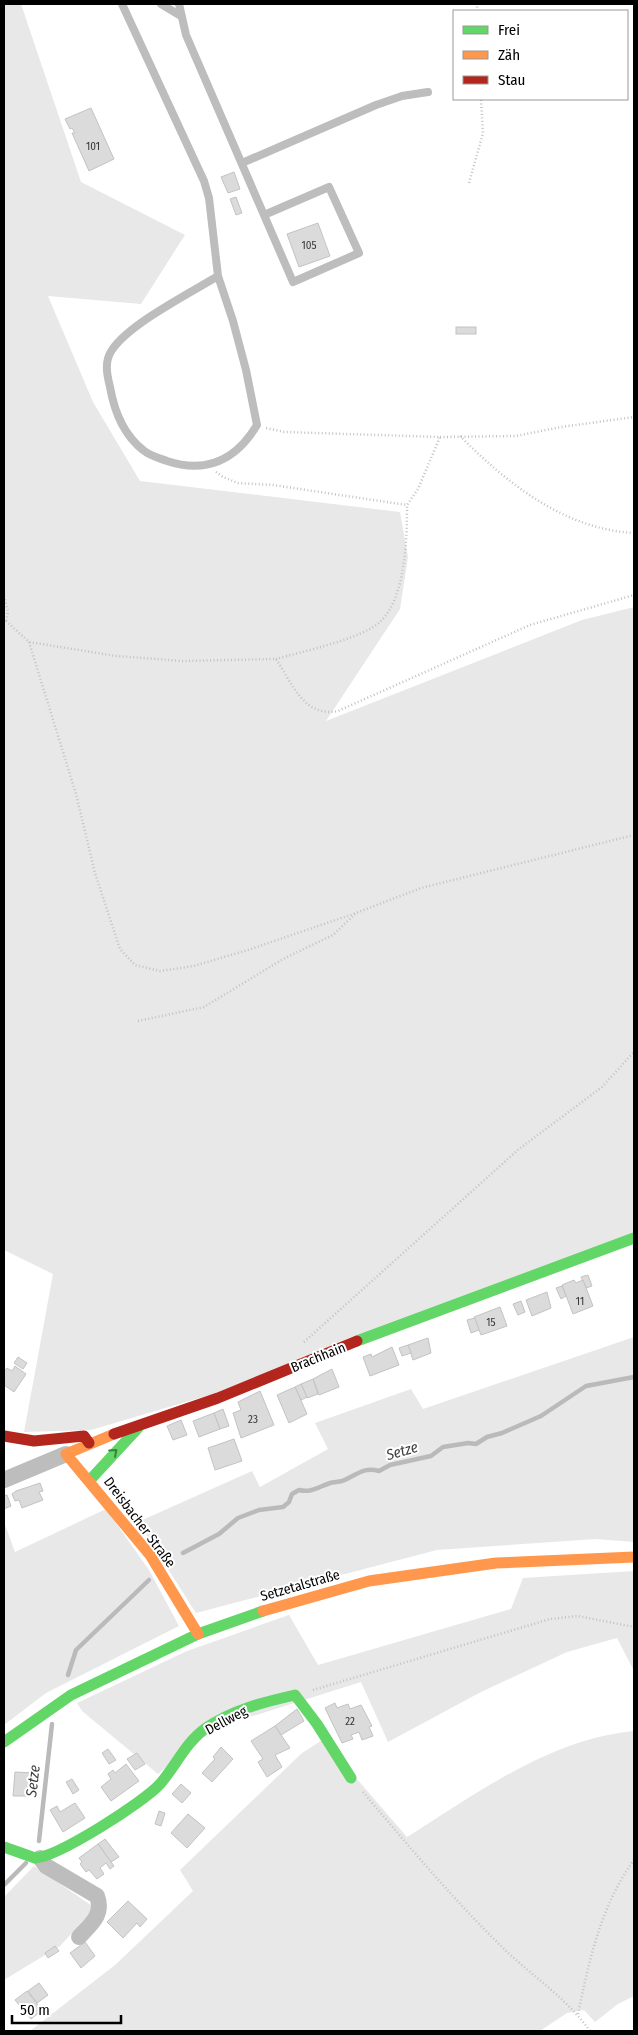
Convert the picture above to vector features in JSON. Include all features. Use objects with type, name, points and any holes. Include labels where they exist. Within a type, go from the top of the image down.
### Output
[{"type":"street","name":"Brachhain","points":[[4,1480],[90,1443],[139,1424],[218,1398],[362,1338],[634,1238]]},
{"type":"street","name":"Dreisbacher Straße","points":[[90,1480],[108,1458],[137,1432],[139,1424]]},
{"type":"street","points":[[4,1436],[23,1441],[47,1441],[84,1436],[90,1443]]},
{"type":"street","name":"Dreisbacher Straße","points":[[66,1454],[90,1480],[150,1555],[198,1634]]},
{"type":"street","name":"Setzetalstraße","points":[[4,1742],[71,1696],[198,1634],[256,1613],[369,1581],[496,1563],[634,1557]]},
{"type":"street","points":[[295,1695],[317,1724],[351,1778]]},
{"type":"street","name":"Dellweg","points":[[40,1858],[139,1802],[160,1786],[182,1751],[205,1729],[262,1702],[295,1695]]},
{"type":"street","points":[[4,1847],[32,1858],[40,1858],[46,1866],[97,1896],[100,1905],[99,1915],[79,1937]]},
{"type":"lane","points":[[122,4],[204,181],[218,276],[246,370],[257,425],[251,436],[238,449],[210,466],[194,466],[171,462],[153,456],[138,445],[125,430],[113,403],[107,361],[111,351],[118,342],[156,314],[218,276]]},
{"type":"lane","points":[[161,4],[181,16]]},
{"type":"lane","points":[[179,4],[186,35],[293,282],[358,253],[329,186],[264,215]]},
{"type":"lane","points":[[242,163],[376,105],[402,96],[428,92]]},
{"type":"path","points":[[469,183],[484,132],[481,100]]},
{"type":"path","points":[[257,425],[284,432],[440,437],[516,436],[561,427],[634,417]]},
{"type":"path","points":[[460,436],[526,495],[577,522],[604,530],[634,533]]},
{"type":"path","points":[[4,596],[8,612],[5,622],[29,642],[145,660],[276,659],[365,631],[381,621],[399,584],[407,531],[407,506],[418,488],[440,437]]},
{"type":"path","points":[[210,466],[223,477],[238,483],[273,485],[407,506]]},
{"type":"path","points":[[276,659],[303,700],[311,708],[326,714],[338,711],[530,625],[634,595]]},
{"type":"path","points":[[29,642],[76,794],[95,873],[120,949],[134,965],[160,971],[194,966],[250,950],[421,888],[634,835]]},
{"type":"path","points":[[138,1021],[204,1007],[283,959],[333,935],[356,913]]},
{"type":"path","points":[[298,1365],[302,1344],[519,1149],[602,1087],[634,1052]]},
{"type":"path","points":[[295,1695],[550,1619],[578,1616],[634,1627]]},
{"type":"path","points":[[351,1778],[463,1908],[515,1960],[578,2014],[590,2031]]},
{"type":"path","points":[[578,2014],[590,1953],[609,1906],[634,1860]]},
{"type":"shaded area","points":[[4,4],[21,4],[81,182],[185,235],[141,304],[48,296],[93,402],[140,481],[400,512],[408,557],[400,609],[326,721],[582,620],[634,607],[634,1235],[213,1394],[91,1430],[24,1432],[53,1274],[4,1250]]},
{"type":"shaded area","points":[[634,1337],[634,1542],[596,1539],[437,1550],[196,1613],[138,1522],[252,1471],[260,1487],[328,1449],[315,1423],[411,1389],[423,1409]]},
{"type":"shaded area","points":[[106,1509],[149,1570],[179,1626],[46,1693],[4,1725],[4,1522],[15,1552]]},
{"type":"shaded area","points":[[634,1571],[634,1671],[617,1638],[567,1652],[481,1692],[388,1742],[361,1682],[212,1729],[158,1774],[82,1711],[77,1703],[187,1651],[289,1615],[318,1665],[511,1609],[523,1578]]},
{"type":"shaded area","points":[[634,1731],[634,1996],[618,2004],[595,2022],[584,2010],[567,2013],[540,2031],[30,2031],[115,1965],[193,1891],[180,1870],[302,1753],[327,1737],[344,1764],[407,1837],[487,1786],[544,1756],[603,1736]]},
{"type":"shaded area","points":[[34,1866],[95,1908],[60,1946],[4,1980],[4,1897]]},
{"type":"building","points":[[91,108],[114,159],[89,171],[72,133],[75,133],[72,128],[70,129],[65,119]]},
{"type":"building","points":[[234,172],[240,189],[228,193],[221,177]]},
{"type":"building","points":[[236,197],[242,213],[236,215],[230,199]]},
{"type":"building","points":[[318,223],[330,256],[299,267],[287,234]]},
{"type":"building","points":[[456,327],[476,327],[476,334],[456,334]]},
{"type":"building","points":[[588,1275],[592,1286],[586,1288],[581,1277]]},
{"type":"building","points":[[574,1280],[576,1283],[583,1280],[593,1306],[573,1314],[562,1285]]},
{"type":"building","points":[[562,1286],[566,1296],[561,1299],[556,1288]]},
{"type":"building","points":[[547,1292],[551,1308],[532,1316],[526,1300]]},
{"type":"building","points":[[521,1301],[525,1312],[518,1315],[513,1304]]},
{"type":"building","points":[[500,1307],[507,1326],[481,1335],[474,1317]]},
{"type":"building","points":[[475,1318],[479,1330],[471,1333],[467,1320]]},
{"type":"building","points":[[428,1338],[431,1353],[413,1360],[408,1345]]},
{"type":"building","points":[[408,1345],[411,1353],[402,1356],[399,1348]]},
{"type":"building","points":[[392,1347],[399,1365],[370,1376],[363,1357],[371,1354],[372,1357]]},
{"type":"building","points":[[18,1357],[27,1363],[23,1369],[14,1363]]},
{"type":"building","points":[[15,1366],[26,1374],[14,1392],[4,1385],[4,1372],[7,1368],[12,1371]]},
{"type":"building","points":[[332,1369],[339,1387],[319,1395],[313,1379]]},
{"type":"building","points":[[313,1379],[318,1394],[307,1398],[301,1384]]},
{"type":"building","points":[[301,1384],[307,1397],[301,1400],[295,1387]]},
{"type":"building","points":[[295,1387],[307,1414],[289,1423],[277,1395]]},
{"type":"building","points":[[260,1391],[274,1425],[241,1438],[233,1413],[241,1410],[238,1402]]},
{"type":"building","points":[[223,1409],[229,1426],[220,1429],[214,1413]]},
{"type":"building","points":[[214,1413],[220,1429],[199,1437],[193,1421]]},
{"type":"building","points":[[181,1420],[187,1435],[173,1440],[167,1426]]},
{"type":"building","points":[[234,1439],[242,1461],[215,1470],[208,1448]]},
{"type":"building","points":[[40,1483],[43,1491],[39,1492],[43,1500],[22,1508],[19,1500],[15,1501],[12,1494],[16,1491]]},
{"type":"building","points":[[7,1495],[11,1506],[4,1509],[4,1496]]},
{"type":"building","points":[[335,1703],[337,1708],[348,1704],[350,1709],[361,1705],[372,1726],[369,1727],[373,1736],[362,1740],[359,1732],[351,1735],[353,1739],[342,1743],[325,1708]]},
{"type":"building","points":[[297,1709],[304,1721],[281,1735],[275,1726]]},
{"type":"building","points":[[275,1726],[290,1748],[275,1755],[282,1767],[267,1777],[258,1762],[263,1759],[251,1741]]},
{"type":"building","points":[[221,1747],[233,1759],[212,1782],[202,1773],[215,1759],[213,1757]]},
{"type":"building","points":[[108,1749],[116,1760],[109,1764],[102,1753]]},
{"type":"building","points":[[137,1753],[145,1764],[135,1770],[127,1759]]},
{"type":"building","points":[[126,1764],[139,1781],[111,1801],[101,1787],[111,1779],[108,1774],[113,1770],[115,1773]]},
{"type":"building","points":[[15,1772],[34,1773],[33,1791],[30,1791],[30,1796],[13,1796]]},
{"type":"building","points":[[72,1779],[79,1790],[73,1794],[66,1782]]},
{"type":"building","points":[[181,1784],[191,1793],[182,1803],[172,1794]]},
{"type":"building","points":[[75,1803],[85,1818],[63,1832],[50,1810],[57,1806],[60,1812]]},
{"type":"building","points":[[159,1811],[165,1813],[161,1826],[155,1824]]},
{"type":"building","points":[[188,1814],[205,1828],[187,1848],[171,1833]]},
{"type":"building","points":[[105,1839],[119,1857],[111,1862],[98,1844]]},
{"type":"building","points":[[98,1844],[114,1866],[110,1869],[106,1863],[100,1868],[104,1874],[97,1879],[89,1870],[86,1872],[80,1864],[82,1862],[79,1858]]},
{"type":"building","points":[[128,1901],[147,1919],[140,1927],[137,1923],[123,1938],[107,1922]]},
{"type":"building","points":[[85,1942],[95,1956],[81,1968],[70,1953]]},
{"type":"building","points":[[55,1946],[59,1951],[48,1958],[45,1953]]},
{"type":"building","points":[[39,1983],[48,1995],[37,2003],[28,1991]]},
{"type":"building","points":[[27,1991],[42,2010],[31,2019],[15,2000]]},
{"type":"waterway","name":"Setze","points":[[183,1553],[219,1534],[238,1518],[259,1510],[283,1507],[289,1502],[292,1494],[299,1490],[311,1490],[342,1481],[364,1471],[379,1471],[390,1465],[431,1456],[443,1447],[468,1443],[476,1444],[487,1437],[502,1433],[541,1416],[586,1386],[634,1377]]},
{"type":"waterway","name":"Setze","points":[[68,1675],[76,1650],[149,1580]]},
{"type":"waterway","name":"Setze","points":[[39,1841],[52,1724]]},
{"type":"waterway","name":"Setze","points":[[4,1885],[26,1863]]},
{"type":"traffic: fast","points":[[357,1341],[634,1238]]},
{"type":"traffic: fast","points":[[90,1480],[138,1428]]},
{"type":"traffic: fast","points":[[4,1742],[71,1695],[198,1634],[263,1611]]},
{"type":"traffic: fast","points":[[4,1847],[35,1858],[62,1849],[119,1815],[151,1792],[166,1777],[192,1741],[206,1728],[237,1711],[295,1695],[317,1724],[351,1778]]},
{"type":"traffic: slow","points":[[114,1434],[66,1454],[150,1555],[198,1634]]},
{"type":"traffic: slow","points":[[263,1611],[369,1581],[496,1563],[634,1557]]},
{"type":"traffic: jam","points":[[114,1434],[218,1398],[357,1341]]},
{"type":"traffic: jam","points":[[4,1436],[34,1441],[84,1436],[89,1443]]}]
